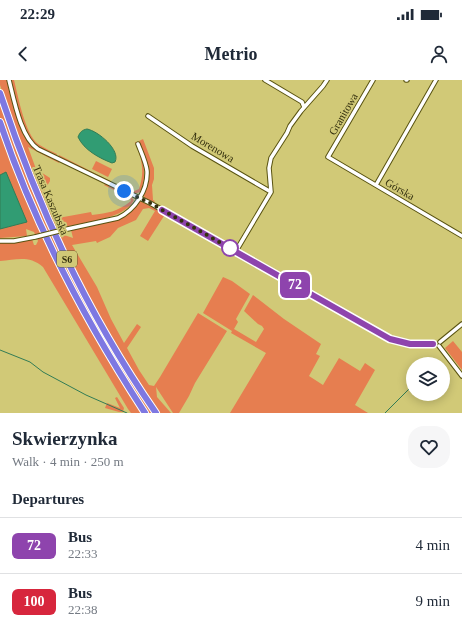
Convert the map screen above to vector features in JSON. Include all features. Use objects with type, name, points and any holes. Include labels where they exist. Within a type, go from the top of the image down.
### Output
[{"type":"highway","name":"Trasa Kaszubska","points":[[0,93],[28,171],[64,253],[114,346],[156,413]]},
{"type":"highway","name":"Trasa Kaszubska","points":[[0,122],[22,181],[55,257],[106,351],[145,413]]},
{"type":"street","points":[[9,80],[25,133],[33,145],[162,210],[390,339],[410,344],[433,344],[434,347],[439,346]]},
{"type":"street","points":[[265,80],[302,102],[304,107]]},
{"type":"street","points":[[236,251],[271,192],[269,168],[271,158],[290,126],[327,80]]},
{"type":"street","name":"Granitowa","points":[[328,157],[373,80]]},
{"type":"street","points":[[376,185],[436,80]]},
{"type":"street","name":"Morenowa","points":[[148,116],[192,146],[271,192]]},
{"type":"street","points":[[0,241],[22,240],[118,218],[130,211],[145,186],[147,174],[145,163],[138,144]]},
{"type":"street","name":"Górska","points":[[328,157],[462,236]]},
{"type":"street","points":[[439,346],[440,342],[462,324]]},
{"type":"street","points":[[433,344],[436,340],[440,342]]},
{"type":"street","points":[[439,346],[462,376]]},
{"type":"shaded area","points":[[0,80],[8,80],[20,125],[28,142],[35,149],[59,162],[28,147],[36,169],[50,178],[50,181],[44,191],[58,218],[91,212],[92,215],[108,213],[121,208],[131,201],[130,198],[104,185],[105,184],[133,197],[132,198],[134,200],[122,212],[104,219],[65,227],[63,219],[60,226],[64,235],[73,238],[71,230],[126,215],[140,201],[164,213],[164,216],[148,241],[140,236],[155,211],[149,208],[143,209],[136,220],[118,228],[110,237],[97,243],[96,241],[72,245],[97,287],[111,319],[124,343],[137,324],[141,327],[127,348],[149,385],[154,386],[198,313],[227,331],[195,383],[179,413],[173,413],[156,387],[157,397],[171,413],[160,413],[124,357],[76,273],[29,167],[9,113],[0,85]]},
{"type":"shaded area","points":[[10,80],[14,80],[26,124],[33,139],[38,144],[57,154],[56,156],[39,148],[31,140],[19,116]]},
{"type":"shaded area","points":[[0,101],[51,232],[154,413],[148,413],[102,341],[46,234],[9,144],[0,118]]},
{"type":"shaded area","points":[[87,129],[97,133],[112,147],[116,157],[115,162],[112,163],[102,159],[84,146],[78,137],[81,132]]},
{"type":"shaded area","points":[[0,132],[30,206],[63,277],[100,346],[142,413],[131,413],[128,409],[43,267],[33,261],[22,259],[0,261],[0,242],[32,239],[34,245],[36,245],[38,241],[34,232],[26,229],[27,236],[0,238]]},
{"type":"shaded area","points":[[143,139],[154,168],[154,179],[152,185],[154,202],[145,198],[143,194],[145,189],[146,162],[139,141]]},
{"type":"shaded area","points":[[135,142],[144,167],[144,179],[140,192],[134,194],[116,184],[132,192],[139,189],[142,177],[142,166]]},
{"type":"shaded area","points":[[59,155],[110,181],[110,182],[58,157]]},
{"type":"shaded area","points":[[96,161],[112,169],[108,177],[92,169]]},
{"type":"shaded area","points":[[6,172],[27,222],[0,229],[0,175]]},
{"type":"shaded area","points":[[223,277],[232,281],[250,294],[236,319],[238,322],[234,329],[256,342],[264,329],[244,311],[253,295],[284,319],[321,344],[316,354],[320,356],[309,376],[323,385],[339,358],[360,371],[365,363],[375,370],[355,405],[368,413],[230,413],[266,353],[231,333],[232,331],[203,313]]},
{"type":"shaded area","points":[[453,341],[462,352],[462,370],[445,348]]},
{"type":"shaded area","points":[[117,397],[124,408],[123,412],[105,408],[107,403],[120,408],[115,398]]},
{"type":"waterway","points":[[0,350],[30,362],[43,372],[86,395],[127,413]]},
{"type":"waterway","points":[[385,413],[406,392]]},
{"type":"bus line","name":"72","points":[[162,210],[390,339],[410,344],[433,344]]},
{"type":"route","points":[[124,191],[150,203],[230,248]]}]
